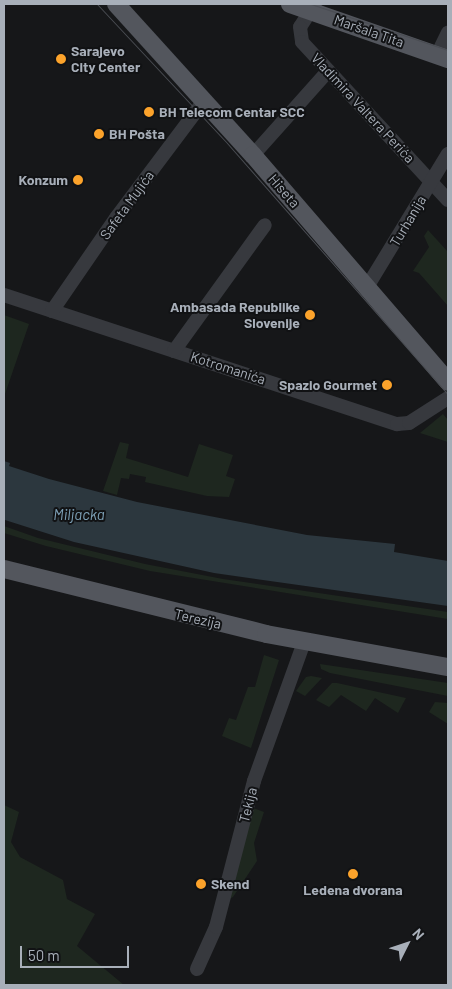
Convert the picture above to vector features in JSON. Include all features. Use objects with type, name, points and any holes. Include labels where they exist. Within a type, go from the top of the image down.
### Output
[{"type":"main road","name":"Hiseta","points":[[116,4],[253,155],[448,382]]},
{"type":"main road","name":"Maršala Tita","points":[[290,4],[313,7],[443,57]]},
{"type":"main road","name":"Terezija","points":[[4,569],[114,599],[304,642],[395,656],[448,667]]},
{"type":"main road","name":"Terezija","points":[[395,656],[448,654]]},
{"type":"street","name":"Vladimira Valtera Perića","points":[[313,7],[300,27],[299,35],[328,71],[448,200]]},
{"type":"street","points":[[443,57],[448,32]]},
{"type":"street","points":[[253,155],[328,71]]},
{"type":"street","name":"Safeta Mujića","points":[[52,311],[204,101]]},
{"type":"street","name":"Turhanija","points":[[368,287],[448,154]]},
{"type":"street","points":[[174,350],[265,225]]},
{"type":"street","name":"Kotromanića","points":[[4,295],[397,424],[409,423],[448,398]]},
{"type":"street","name":"Tekija","points":[[196,969],[216,927],[254,781],[304,642]]},
{"type":"shaded area","points":[[428,230],[448,252],[448,306],[419,273],[413,271],[429,247],[424,236]]},
{"type":"shaded area","points":[[4,315],[29,324],[4,397]]},
{"type":"shaded area","points":[[443,414],[448,420],[448,442],[420,433]]},
{"type":"shaded area","points":[[120,442],[129,444],[126,458],[188,477],[199,444],[233,455],[226,476],[235,479],[229,497],[207,496],[145,482],[146,477],[130,474],[129,479],[121,478],[117,495],[103,491]]},
{"type":"shaded area","points":[[4,526],[38,538],[145,564],[223,579],[448,612],[448,619],[150,571],[46,546],[4,533]]},
{"type":"shaded area","points":[[264,655],[279,660],[251,748],[222,736],[229,718],[236,720],[248,687],[255,687]]},
{"type":"shaded area","points":[[320,664],[448,683],[448,696],[330,673],[321,669]]},
{"type":"shaded area","points":[[306,677],[322,678],[305,696],[296,691]]},
{"type":"shaded area","points":[[332,683],[406,698],[398,713],[375,698],[366,711],[341,695],[329,707],[316,700]]},
{"type":"shaded area","points":[[435,702],[448,703],[448,724],[429,712]]},
{"type":"shaded area","points":[[4,805],[19,812],[11,842],[20,857],[63,880],[67,899],[95,914],[77,946],[124,985],[4,985]]},
{"type":"shaded area","points":[[253,808],[264,812],[254,843],[257,861],[233,897],[226,901]]},
{"type":"water","name":"Miljacka","points":[[4,461],[10,463],[9,466],[49,479],[137,502],[307,535],[395,544],[394,552],[448,561],[448,606],[214,573],[74,542],[5,520]]},
{"type":"tram line","points":[[97,4],[227,143],[448,395]]},
{"type":"tram line","points":[[311,4],[448,50]]},
{"type":"place","name":"Sarajevo City Center","points":[[61,59]]},
{"type":"place","name":"BH Telecom Centar SCC","points":[[149,112]]},
{"type":"place","name":"BH Pošta","points":[[99,134]]},
{"type":"place","name":"Konzum","points":[[78,180]]},
{"type":"place","name":"Ambasada Republike Slovenije","points":[[310,315]]},
{"type":"place","name":"Spazio Gourmet","points":[[387,385]]},
{"type":"place","name":"Ledena dvorana","points":[[353,874]]},
{"type":"place","name":"Skend","points":[[201,884]]}]
